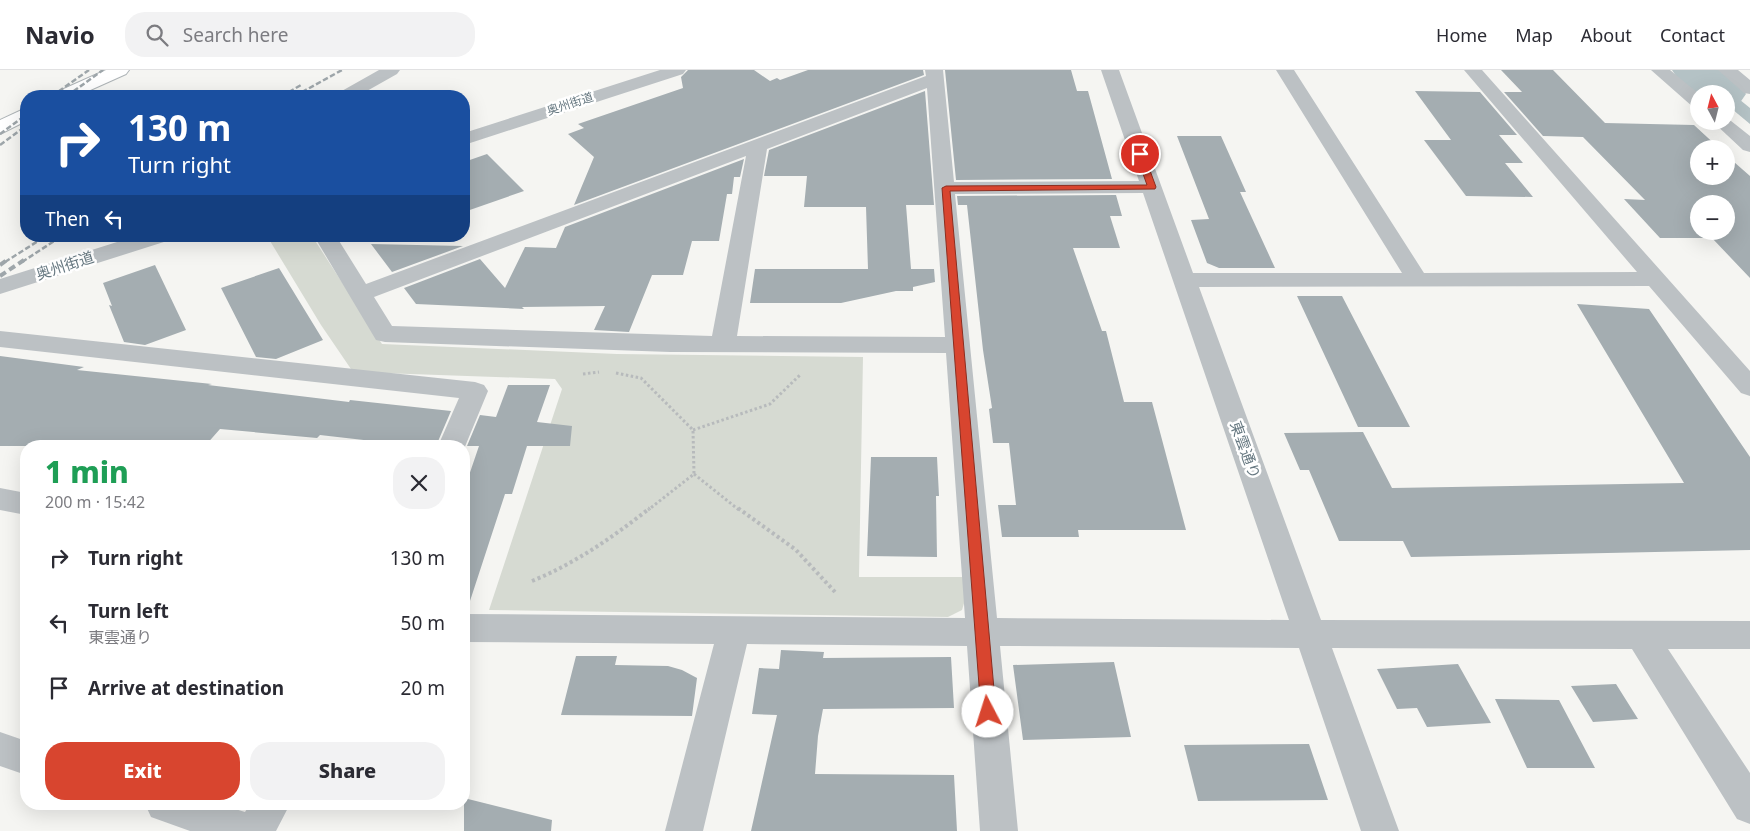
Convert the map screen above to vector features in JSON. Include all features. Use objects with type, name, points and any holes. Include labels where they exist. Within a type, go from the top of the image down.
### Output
[{"type":"main road","points":[[76,90],[120,70]]},
{"type":"main road","points":[[0,128],[20,117]]},
{"type":"street","points":[[356,90],[391,70]]},
{"type":"street","name":"奥州街道","points":[[470,137],[677,70]]},
{"type":"street","name":"東雲通り","points":[[1110,70],[1380,831]]},
{"type":"street","points":[[1285,70],[1417,279]]},
{"type":"street","points":[[1473,70],[1750,387]]},
{"type":"street","points":[[1660,70],[1690,95]]},
{"type":"street","points":[[1726,70],[1750,89]]},
{"type":"street","points":[[361,294],[758,145],[935,74],[999,831]]},
{"type":"street","points":[[1731,130],[1750,146]]},
{"type":"street","points":[[723,344],[758,145]]},
{"type":"street","points":[[946,188],[1152,187]]},
{"type":"street","name":"奥州街道","points":[[0,287],[140,242]]},
{"type":"street","points":[[330,242],[385,334],[723,344],[958,345]]},
{"type":"street","points":[[1185,280],[1655,278]]},
{"type":"street","points":[[0,339],[475,392],[455,440]]},
{"type":"street","points":[[0,499],[20,503]]},
{"type":"street","points":[[470,628],[1750,635]]},
{"type":"street","points":[[684,831],[734,630]]},
{"type":"street","points":[[1641,635],[1750,806]]},
{"type":"street","points":[[0,749],[20,756]]},
{"type":"street","points":[[182,810],[245,831]]},
{"type":"street","points":[[255,831],[268,810]]},
{"type":"path","points":[[693,430],[770,404],[800,375],[808,356],[819,344]]},
{"type":"path","points":[[583,374],[602,372]]},
{"type":"path","points":[[611,372],[641,378],[693,430],[694,474],[746,516],[796,550],[824,577],[835,592]]},
{"type":"path","points":[[532,581],[556,573],[599,544],[694,474]]},
{"type":"shaded area","points":[[1692,75],[1709,75],[1721,85],[1704,85]]},
{"type":"shaded area","points":[[1735,96],[1750,108],[1750,124],[1735,112]]},
{"type":"shaded area","points":[[271,242],[316,242],[382,344],[617,354],[863,357],[859,577],[964,577],[965,600],[962,610],[948,617],[489,610],[562,389],[555,379],[353,372],[321,325]]},
{"type":"building","points":[[688,70],[754,70],[770,81],[777,78],[780,80],[808,70],[923,70],[924,75],[574,205],[594,157],[568,134],[584,128],[578,124],[683,88],[681,77]]},
{"type":"building","points":[[945,70],[1071,70],[1077,91],[1088,91],[1112,179],[956,180]]},
{"type":"building","points":[[1501,70],[1553,70],[1605,123],[1690,125],[1690,130],[1699,130],[1710,140],[1690,140],[1690,185],[1735,185],[1735,163],[1750,176],[1750,278],[1714,240],[1735,240],[1735,195],[1690,195],[1690,238],[1660,238],[1624,199],[1645,200],[1583,137],[1543,136],[1504,92],[1522,92]]},
{"type":"building","points":[[925,91],[934,205],[906,205],[911,269],[934,269],[935,282],[913,287],[913,291],[896,291],[841,303],[750,303],[755,269],[868,269],[866,207],[804,207],[807,176],[764,176],[769,150]]},
{"type":"building","points":[[1415,91],[1480,92],[1517,135],[1499,135],[1523,163],[1505,163],[1533,197],[1466,196],[1424,140],[1451,140]]},
{"type":"building","points":[[1177,136],[1221,136],[1246,192],[1240,192],[1275,268],[1219,268],[1207,263],[1191,220],[1209,219]]},
{"type":"building","points":[[487,154],[524,191],[470,210],[470,160]]},
{"type":"building","points":[[744,159],[740,177],[734,177],[732,194],[727,194],[719,241],[692,241],[683,275],[652,275],[629,332],[594,330],[605,306],[522,307],[524,309],[416,304],[404,288],[480,259],[505,288],[525,247],[556,248],[565,227]]},
{"type":"building","points":[[1116,195],[1122,216],[1110,216],[1120,248],[1073,248],[1102,331],[1106,331],[1124,402],[1152,402],[1186,530],[1078,530],[1079,537],[1002,537],[998,505],[1016,505],[1009,443],[993,443],[989,409],[992,408],[983,350],[967,205],[958,205],[957,196]]},
{"type":"building","points":[[371,244],[463,246],[392,272]]},
{"type":"building","points":[[155,265],[186,330],[145,345],[124,342],[109,305],[112,306],[103,283]]},
{"type":"building","points":[[279,268],[323,340],[276,359],[256,357],[221,288]]},
{"type":"building","points":[[1297,296],[1342,296],[1410,427],[1358,427]]},
{"type":"building","points":[[1577,304],[1649,309],[1750,457],[1750,550],[1411,557],[1403,541],[1339,541],[1309,470],[1300,470],[1284,433],[1363,432],[1392,488],[1684,483]]},
{"type":"building","points":[[0,356],[84,367],[77,370],[212,384],[208,385],[349,402],[350,400],[451,411],[439,440],[364,440],[320,435],[317,438],[220,429],[210,440],[20,440],[20,446],[0,446]]},
{"type":"building","points":[[508,385],[550,385],[537,422],[572,426],[570,446],[527,446],[512,494],[505,494],[470,601],[470,472],[479,446],[470,446],[470,440],[480,415],[496,417]]},
{"type":"building","points":[[871,457],[937,457],[939,496],[936,496],[937,557],[867,556]]},
{"type":"building","points":[[781,650],[824,652],[823,658],[951,657],[954,708],[823,709],[818,736],[815,774],[954,775],[957,831],[751,831],[777,715],[752,714],[759,668],[779,669]]},
{"type":"building","points":[[576,656],[617,656],[615,665],[668,666],[682,670],[697,678],[692,716],[561,715]]},
{"type":"building","points":[[1114,662],[1131,737],[1023,740],[1013,665]]},
{"type":"building","points":[[1458,664],[1491,723],[1427,727],[1417,708],[1397,709],[1377,669]]},
{"type":"building","points":[[1616,684],[1638,719],[1593,722],[1571,686]]},
{"type":"building","points":[[1495,699],[1559,700],[1595,768],[1527,768]]},
{"type":"building","points":[[1309,744],[1328,800],[1198,801],[1184,745]]},
{"type":"building","points":[[470,800],[552,820],[551,831],[464,831],[464,810],[470,810]]},
{"type":"waterway","points":[[1694,70],[1712,85]]},
{"type":"railway","points":[[61,90],[89,70]]},
{"type":"railway","points":[[75,90],[103,70]]},
{"type":"railway","points":[[306,90],[342,70]]},
{"type":"railway","points":[[292,90],[301,85]]},
{"type":"railway","points":[[0,134],[20,119]]},
{"type":"railway","points":[[0,145],[20,130]]},
{"type":"railway","points":[[5,262],[37,242]]},
{"type":"railway","points":[[22,262],[53,242]]},
{"type":"railway","points":[[0,265],[7,260]]},
{"type":"railway","points":[[0,276],[24,260]]},
{"type":"route","points":[[988,712],[946,188],[1152,187],[1140,154]]}]
